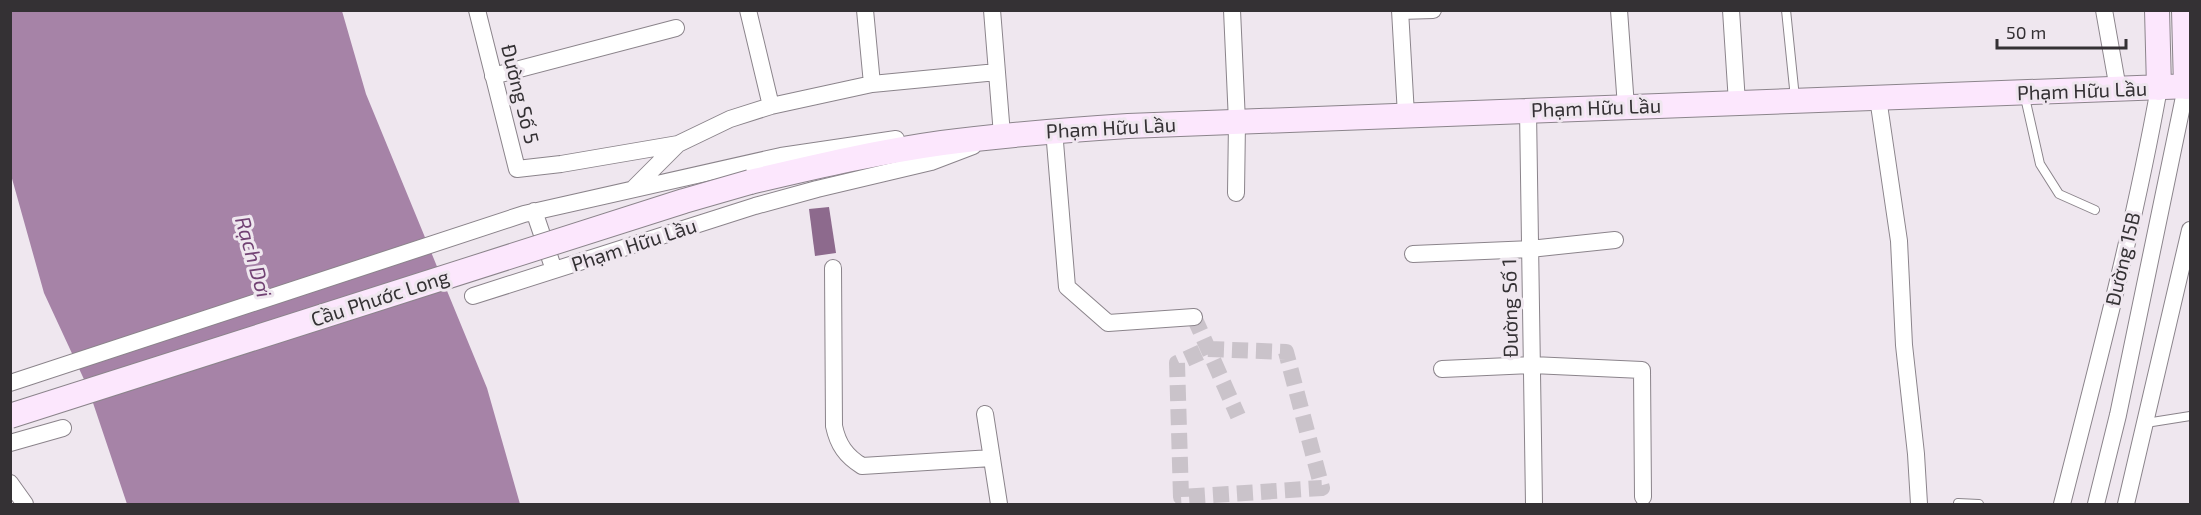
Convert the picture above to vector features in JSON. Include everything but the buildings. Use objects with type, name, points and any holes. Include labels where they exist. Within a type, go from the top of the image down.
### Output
[{"type":"main road","name":"Đường 15B","points":[[2157,10],[2159,88]]},
{"type":"main road","name":"Đường 15B","points":[[2184,10],[2188,86]]},
{"type":"main road","name":"Phạm Hữu Lầu","points":[[750,182],[878,154],[1002,135],[1054,130],[2188,86]]},
{"type":"main road","name":"Cầu Phước Long","points":[[10,416],[750,182]]},
{"type":"street","name":"Đường Số 5","points":[[477,10],[517,169],[561,164],[678,144]]},
{"type":"street","points":[[748,10],[771,106]]},
{"type":"street","points":[[864,10],[872,84]]},
{"type":"street","points":[[992,10],[1002,135]]},
{"type":"street","points":[[1232,10],[1237,122],[1236,193]]},
{"type":"street","points":[[1406,116],[1400,11],[1433,10]]},
{"type":"street","points":[[1619,10],[1626,107]]},
{"type":"street","points":[[1731,10],[1737,103]]},
{"type":"street","points":[[2104,10],[2118,89]]},
{"type":"street","points":[[493,76],[676,27]]},
{"type":"street","points":[[634,188],[678,144],[730,119],[771,106],[872,84],[997,72]]},
{"type":"street","name":"Đường 15B","points":[[2096,504],[2118,416],[2188,86]]},
{"type":"street","name":"Đường 15B","points":[[2062,504],[2144,169],[2159,88]]},
{"type":"street","points":[[1878,98],[1899,241],[1904,345],[1919,504]]},
{"type":"street","name":"Đường Số 1","points":[[1528,111],[1534,504]]},
{"type":"street","points":[[1054,130],[1067,287],[1108,323],[1194,316]]},
{"type":"street","name":"Phạm Hữu Lầu","points":[[529,213],[781,156],[837,147],[948,135],[1002,135]]},
{"type":"street","name":"Phạm Hữu Lầu","points":[[473,296],[755,206],[931,162],[1002,135]]},
{"type":"street","points":[[529,213],[554,270]]},
{"type":"street","name":"Cầu Phước Long","points":[[10,382],[529,213]]},
{"type":"street","points":[[2126,504],[2190,230]]},
{"type":"street","points":[[1413,254],[1530,249],[1615,240]]},
{"type":"street","points":[[833,268],[834,426],[842,450],[862,466],[992,458]]},
{"type":"street","points":[[1442,369],[1532,365],[1642,370],[1643,497]]},
{"type":"street","points":[[985,414],[999,504]]},
{"type":"street","points":[[10,443],[63,428]]},
{"type":"street","points":[[10,483],[26,504]]},
{"type":"lane","points":[[1786,10],[1796,101]]},
{"type":"lane","points":[[2024,93],[2040,164],[2059,194],[2095,210]]},
{"type":"lane","points":[[2146,423],[2190,416]]},
{"type":"lane","points":[[1958,503],[1979,504]]},
{"type":"water","name":"Rạch Dơi","points":[[10,11],[342,11],[366,94],[487,388],[520,504],[127,504],[88,388],[44,293],[11,175]]},
{"type":"tunnel","points":[[1194,317],[1238,416]]},
{"type":"tunnel","points":[[1208,349],[1286,352],[1322,488],[1181,497],[1177,363],[1208,349]]}]
